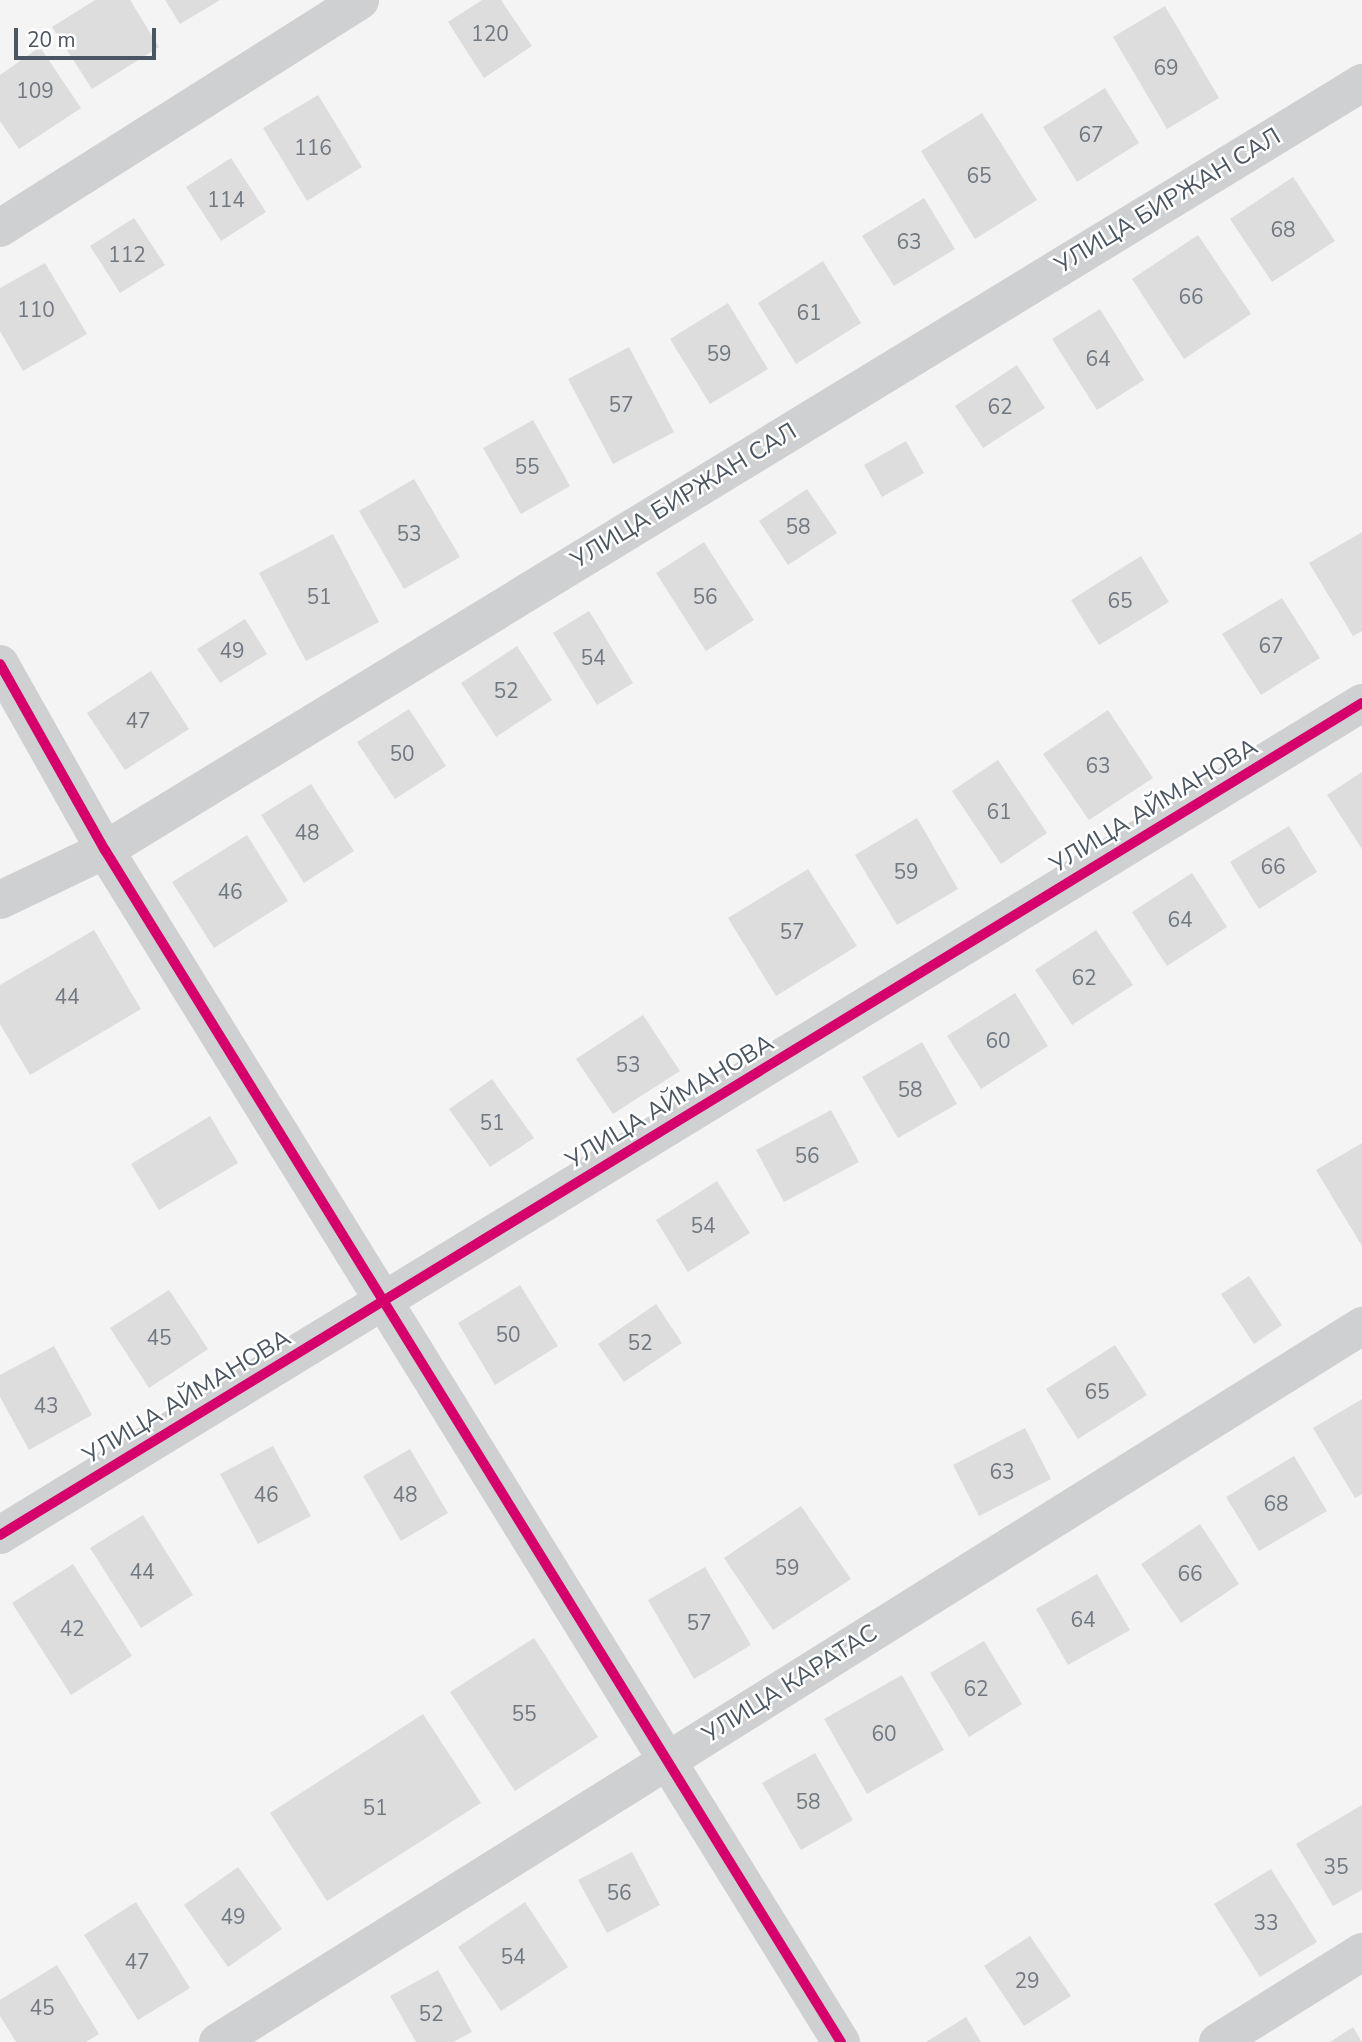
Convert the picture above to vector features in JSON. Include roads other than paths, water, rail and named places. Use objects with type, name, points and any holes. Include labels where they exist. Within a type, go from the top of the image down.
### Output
[{"type":"street","points":[[0,228],[360,0]]},
{"type":"street","name":"УЛИЦА БИРЖАН САЛ","points":[[0,901],[105,850],[1362,83]]},
{"type":"street","points":[[0,664],[105,850],[841,2042]]},
{"type":"street","name":"УЛИЦА АЙМАНОВА","points":[[0,1535],[1362,703]]},
{"type":"street","name":"УЛИЦА КАРАТАС","points":[[218,2042],[1362,1326]]},
{"type":"street","points":[[1218,2042],[1362,1952]]}]
